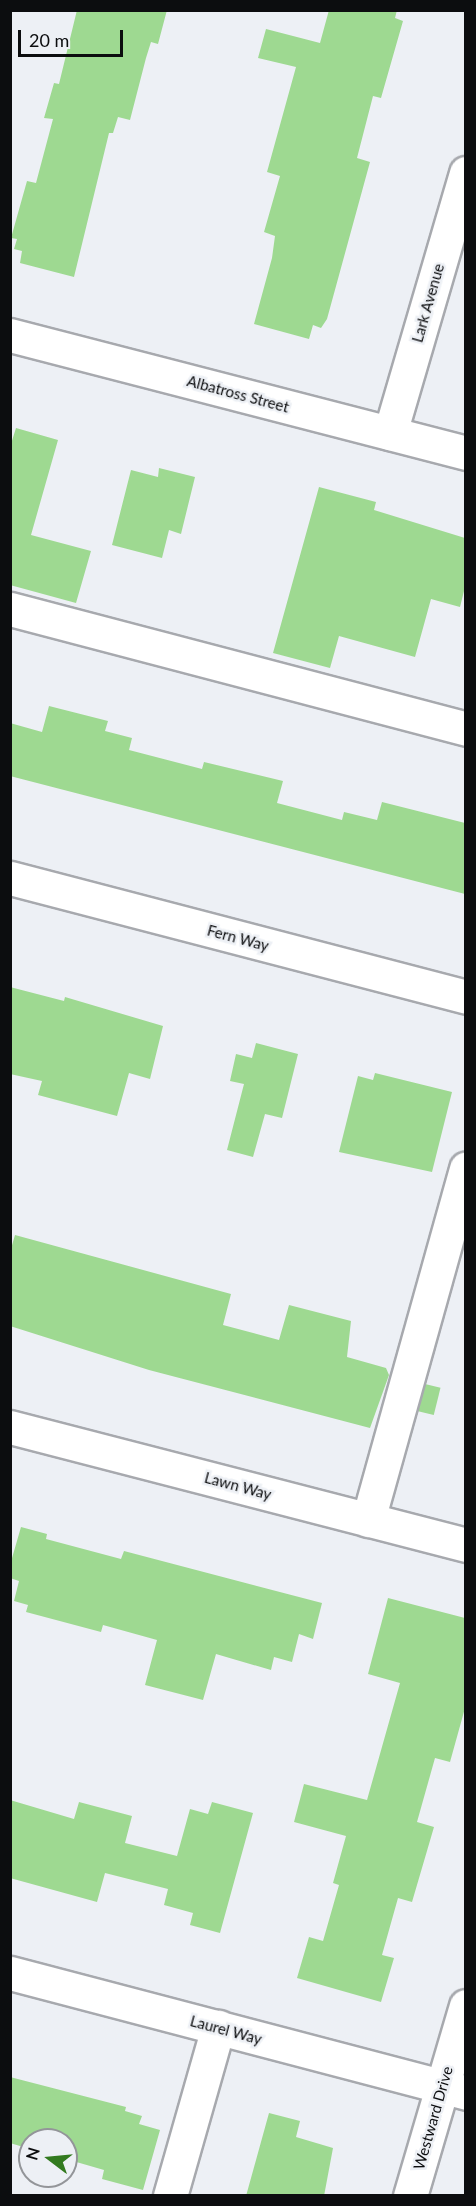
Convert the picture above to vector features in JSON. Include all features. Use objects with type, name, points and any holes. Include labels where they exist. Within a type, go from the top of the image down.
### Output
[{"type":"street","name":"Lark Avenue","points":[[390,434],[465,174]]},
{"type":"street","name":"Albatross Street","points":[[10,334],[465,453]]},
{"type":"street","points":[[10,609],[465,729]]},
{"type":"street","name":"Fern Way","points":[[10,878],[465,997]]},
{"type":"street","points":[[368,1520],[465,1168]]},
{"type":"street","name":"Lawn Way","points":[[10,1427],[465,1545]]},
{"type":"street","name":"Laurel Way","points":[[10,1972],[454,2090]]},
{"type":"street","name":"Westward Drive","points":[[411,2196],[454,2090],[465,2006]]},
{"type":"street","points":[[170,2196],[218,2028]]},
{"type":"building","points":[[77,10],[167,10],[158,44],[151,42],[130,120],[118,117],[113,133],[109,133],[74,277],[20,263],[22,251],[14,249],[17,239],[11,238],[27,181],[36,183],[53,119],[44,118],[54,83],[59,84]]},
{"type":"building","points":[[329,10],[397,10],[395,18],[403,21],[381,98],[373,96],[357,158],[370,162],[327,319],[321,328],[313,325],[309,339],[254,324],[272,258],[275,236],[264,232],[280,176],[267,172],[296,67],[258,58],[266,29],[320,43]]},
{"type":"building","points":[[16,428],[58,440],[31,535],[91,551],[76,603],[10,585],[10,447]]},
{"type":"building","points":[[159,468],[195,477],[181,534],[169,530],[162,558],[112,545],[131,470],[158,477]]},
{"type":"building","points":[[319,487],[376,502],[374,510],[465,538],[465,587],[460,607],[431,599],[415,657],[339,636],[330,668],[273,653]]},
{"type":"building","points":[[49,706],[108,721],[105,731],[132,738],[129,750],[202,769],[204,762],[283,781],[277,803],[342,820],[344,812],[377,820],[382,802],[465,823],[465,894],[10,776],[10,723],[42,732]]},
{"type":"building","points":[[10,987],[64,1001],[65,997],[163,1026],[150,1079],[129,1073],[117,1116],[38,1095],[42,1081],[10,1074]]},
{"type":"building","points":[[256,1043],[298,1054],[282,1118],[265,1114],[253,1157],[227,1150],[244,1084],[230,1081],[236,1054],[252,1058]]},
{"type":"building","points":[[375,1073],[452,1092],[432,1172],[339,1152],[358,1076],[373,1080]]},
{"type":"building","points":[[15,1235],[231,1294],[223,1325],[279,1340],[289,1305],[351,1321],[347,1357],[386,1368],[389,1375],[370,1428],[149,1370],[10,1326],[10,1252]]},
{"type":"building","points":[[425,1384],[441,1388],[434,1415],[418,1411]]},
{"type":"building","points":[[21,1527],[47,1534],[46,1539],[121,1559],[124,1551],[322,1603],[313,1639],[299,1634],[292,1662],[274,1657],[271,1670],[216,1654],[203,1700],[145,1685],[157,1640],[103,1625],[101,1632],[26,1612],[28,1605],[14,1601],[19,1581],[10,1578],[10,1565]]},
{"type":"building","points":[[388,1598],[465,1618],[465,1708],[450,1762],[435,1758],[417,1822],[434,1827],[412,1902],[398,1898],[382,1955],[394,1958],[381,2002],[297,1978],[309,1937],[323,1941],[339,1885],[333,1883],[346,1836],[294,1822],[304,1784],[367,1800],[400,1683],[368,1674]]},
{"type":"building","points":[[10,1800],[74,1819],[79,1802],[132,1816],[125,1843],[177,1856],[190,1809],[208,1814],[212,1802],[253,1813],[220,1933],[190,1925],[193,1913],[164,1905],[168,1889],[105,1873],[97,1902],[10,1878]]},
{"type":"building","points":[[10,2077],[126,2107],[125,2111],[142,2116],[139,2124],[160,2130],[143,2190],[102,2179],[104,2170],[78,2162],[78,2128],[18,2128],[18,2145],[10,2143]]},
{"type":"building","points":[[269,2113],[300,2121],[296,2137],[333,2148],[324,2196],[246,2196]]}]
